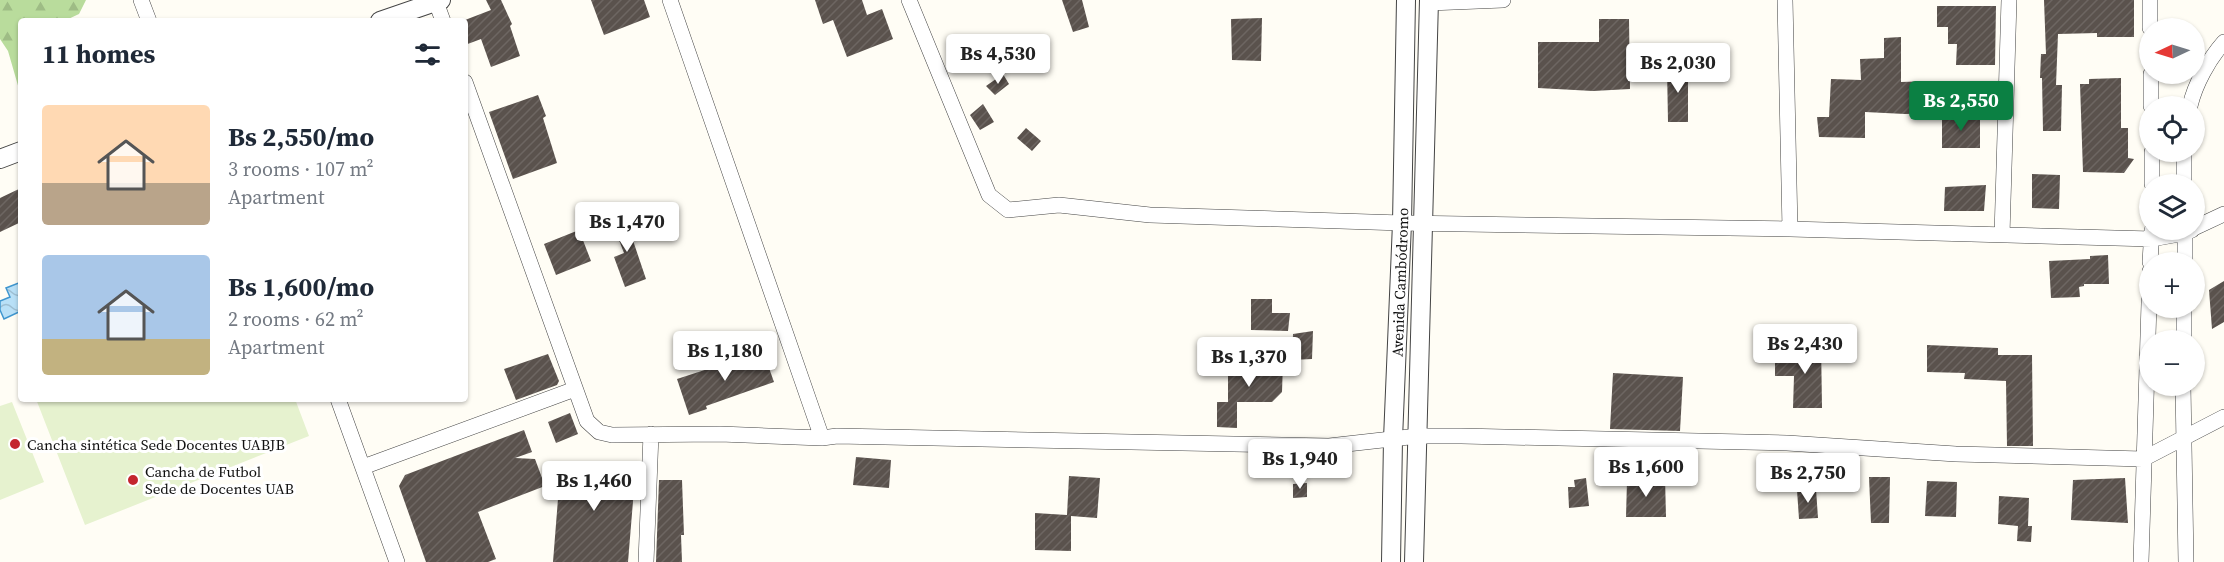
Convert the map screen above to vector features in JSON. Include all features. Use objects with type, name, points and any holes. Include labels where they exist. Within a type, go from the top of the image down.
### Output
[{"type":"street","points":[[141,0],[148,18]]},
{"type":"street","points":[[670,0],[822,438]]},
{"type":"street","points":[[909,0],[989,195],[1008,210],[1059,205],[1150,215],[1402,223],[2002,235],[2139,234]]},
{"type":"street","name":"Avenida Cambódromo","points":[[1391,562],[1393,439],[1402,223],[1406,0]]},
{"type":"street","points":[[1429,1],[1503,0]]},
{"type":"street","points":[[1785,0],[1790,229]]},
{"type":"street","points":[[2002,235],[2009,0]]},
{"type":"street","points":[[2150,0],[2150,18]]},
{"type":"street","points":[[389,18],[439,1],[442,18]]},
{"type":"street","name":"Avenida Cambódromo","points":[[1414,562],[1429,1]]},
{"type":"street","points":[[2192,96],[2216,51],[2224,42]]},
{"type":"street","points":[[468,90],[586,421],[599,432],[612,435],[720,434],[822,438],[849,436],[1329,446],[1418,436],[1787,443],[1956,454],[2143,459],[2224,417]]},
{"type":"street","points":[[0,159],[18,152]]},
{"type":"street","points":[[2205,223],[2224,214]]},
{"type":"street","points":[[2141,562],[2148,318]]},
{"type":"street","points":[[363,467],[575,389]]},
{"type":"street","points":[[2183,396],[2186,562]]},
{"type":"street","points":[[339,402],[397,562]]},
{"type":"street","points":[[646,562],[651,434]]},
{"type":"green space","points":[[0,0],[86,0],[79,14],[70,18],[18,18],[18,86],[8,51],[0,39]]},
{"type":"green space","name":"Cancha sintética Sede Docentes UABJB","points":[[12,402],[44,482],[0,500],[0,406]]},
{"type":"green space","name":"Cancha de Futbol Sede de Docentes UAB","points":[[37,402],[296,402],[309,436],[85,525]]},
{"type":"water","points":[[18,283],[18,312],[4,319],[0,310],[0,301],[10,297],[6,288]]},
{"type":"building","points":[[486,0],[501,0],[512,24],[510,26],[520,56],[491,67],[481,39],[468,44],[468,19],[491,10]]},
{"type":"building","points":[[591,0],[644,0],[650,17],[604,35]]},
{"type":"building","points":[[815,0],[862,0],[867,15],[882,9],[893,39],[847,57],[833,20],[823,24]]},
{"type":"building","points":[[1062,0],[1082,0],[1089,27],[1073,32]]},
{"type":"building","points":[[2044,0],[2134,0],[2134,37],[2097,37],[2097,33],[2058,34],[2056,85],[2062,85],[2061,131],[2043,131],[2042,78],[2040,78],[2041,54],[2046,54]]},
{"type":"building","points":[[1937,6],[1996,6],[1995,65],[1956,65],[1957,44],[1948,44],[1948,27],[1937,27]]},
{"type":"building","points":[[1262,18],[1261,61],[1232,60],[1231,19]]},
{"type":"building","points":[[1599,19],[1629,19],[1630,89],[1593,91],[1538,88],[1538,42],[1599,42]]},
{"type":"building","points":[[1901,37],[1901,82],[1930,81],[1930,99],[1935,99],[1936,113],[1865,112],[1865,138],[1819,137],[1817,117],[1829,117],[1831,79],[1861,80],[1860,59],[1884,58],[1884,38]]},
{"type":"building","points":[[1688,66],[1688,122],[1668,122],[1667,67]]},
{"type":"building","points":[[1003,74],[1009,84],[995,95],[986,86]]},
{"type":"building","points":[[2121,78],[2121,128],[2128,128],[2128,158],[2134,159],[2124,173],[2083,172],[2080,84],[2089,84],[2089,79]]},
{"type":"building","points":[[538,95],[546,116],[543,118],[557,163],[513,179],[489,112]]},
{"type":"building","points":[[983,104],[994,122],[980,130],[970,115]]},
{"type":"building","points":[[1942,117],[1980,117],[1980,148],[1942,148]]},
{"type":"building","points":[[1026,128],[1041,141],[1032,151],[1017,138]]},
{"type":"building","points":[[2032,174],[2060,175],[2059,209],[2032,208]]},
{"type":"building","points":[[1986,185],[1984,211],[1944,211],[1945,187]]},
{"type":"building","points":[[18,189],[18,223],[0,232],[0,198]]},
{"type":"building","points":[[623,211],[646,279],[625,287],[614,257],[624,253],[610,217]]},
{"type":"building","points":[[579,230],[591,261],[556,275],[544,244]]},
{"type":"building","points":[[2108,255],[2109,284],[2084,284],[2079,287],[2080,297],[2051,298],[2049,261],[2090,259],[2090,256]]},
{"type":"building","points":[[2224,281],[2224,322],[2212,329],[2209,290]]},
{"type":"building","points":[[1251,299],[1272,299],[1272,313],[1290,313],[1288,331],[1251,330]]},
{"type":"building","points":[[1313,331],[1312,359],[1292,360],[1293,334]]},
{"type":"building","points":[[1797,342],[1821,342],[1822,408],[1793,408],[1794,376],[1775,376],[1775,363],[1797,363]]},
{"type":"building","points":[[1927,345],[1998,348],[1998,355],[2032,355],[2033,446],[2007,446],[2006,381],[1964,379],[1965,373],[1927,372]]},
{"type":"building","points":[[763,351],[774,382],[706,406],[707,409],[689,415],[677,379]]},
{"type":"building","points":[[548,354],[559,381],[557,385],[516,400],[504,369]]},
{"type":"building","points":[[1228,362],[1283,362],[1282,392],[1272,402],[1237,402],[1237,428],[1217,427],[1217,402],[1228,402]]},
{"type":"building","points":[[1613,373],[1683,377],[1680,431],[1610,429]]},
{"type":"building","points":[[570,413],[578,434],[556,443],[548,422]]},
{"type":"building","points":[[524,430],[532,452],[515,458],[535,459],[545,486],[478,512],[496,559],[488,562],[426,562],[399,486],[405,475]]},
{"type":"building","points":[[856,457],[891,460],[889,488],[853,485]]},
{"type":"building","points":[[561,461],[636,465],[628,562],[553,562]]},
{"type":"building","points":[[1069,476],[1100,478],[1097,518],[1071,516],[1071,551],[1035,550],[1035,513],[1067,515]]},
{"type":"building","points":[[1665,477],[1666,517],[1626,517],[1627,481]]},
{"type":"building","points":[[1869,477],[1890,477],[1889,523],[1871,523]]},
{"type":"building","points":[[1586,478],[1589,506],[1569,508],[1568,487],[1575,487],[1574,480]]},
{"type":"building","points":[[2125,478],[2128,523],[2071,520],[2073,480]]},
{"type":"building","points":[[659,480],[682,480],[684,535],[681,535],[682,562],[656,562]]},
{"type":"building","points":[[1927,481],[1957,482],[1956,517],[1925,516]]},
{"type":"building","points":[[1307,483],[1307,497],[1293,498],[1293,484]]},
{"type":"building","points":[[1816,489],[1818,518],[1799,519],[1797,490]]},
{"type":"building","points":[[1999,496],[2029,498],[2028,526],[2032,526],[2031,542],[2017,541],[2018,526],[1998,524]]},
{"type":"place","name":"Cancha sintética Sede Docentes UABJB","points":[[15,444]]},
{"type":"place","name":"Cancha de Futbol Sede de Docentes UAB","points":[[133,480]]}]
